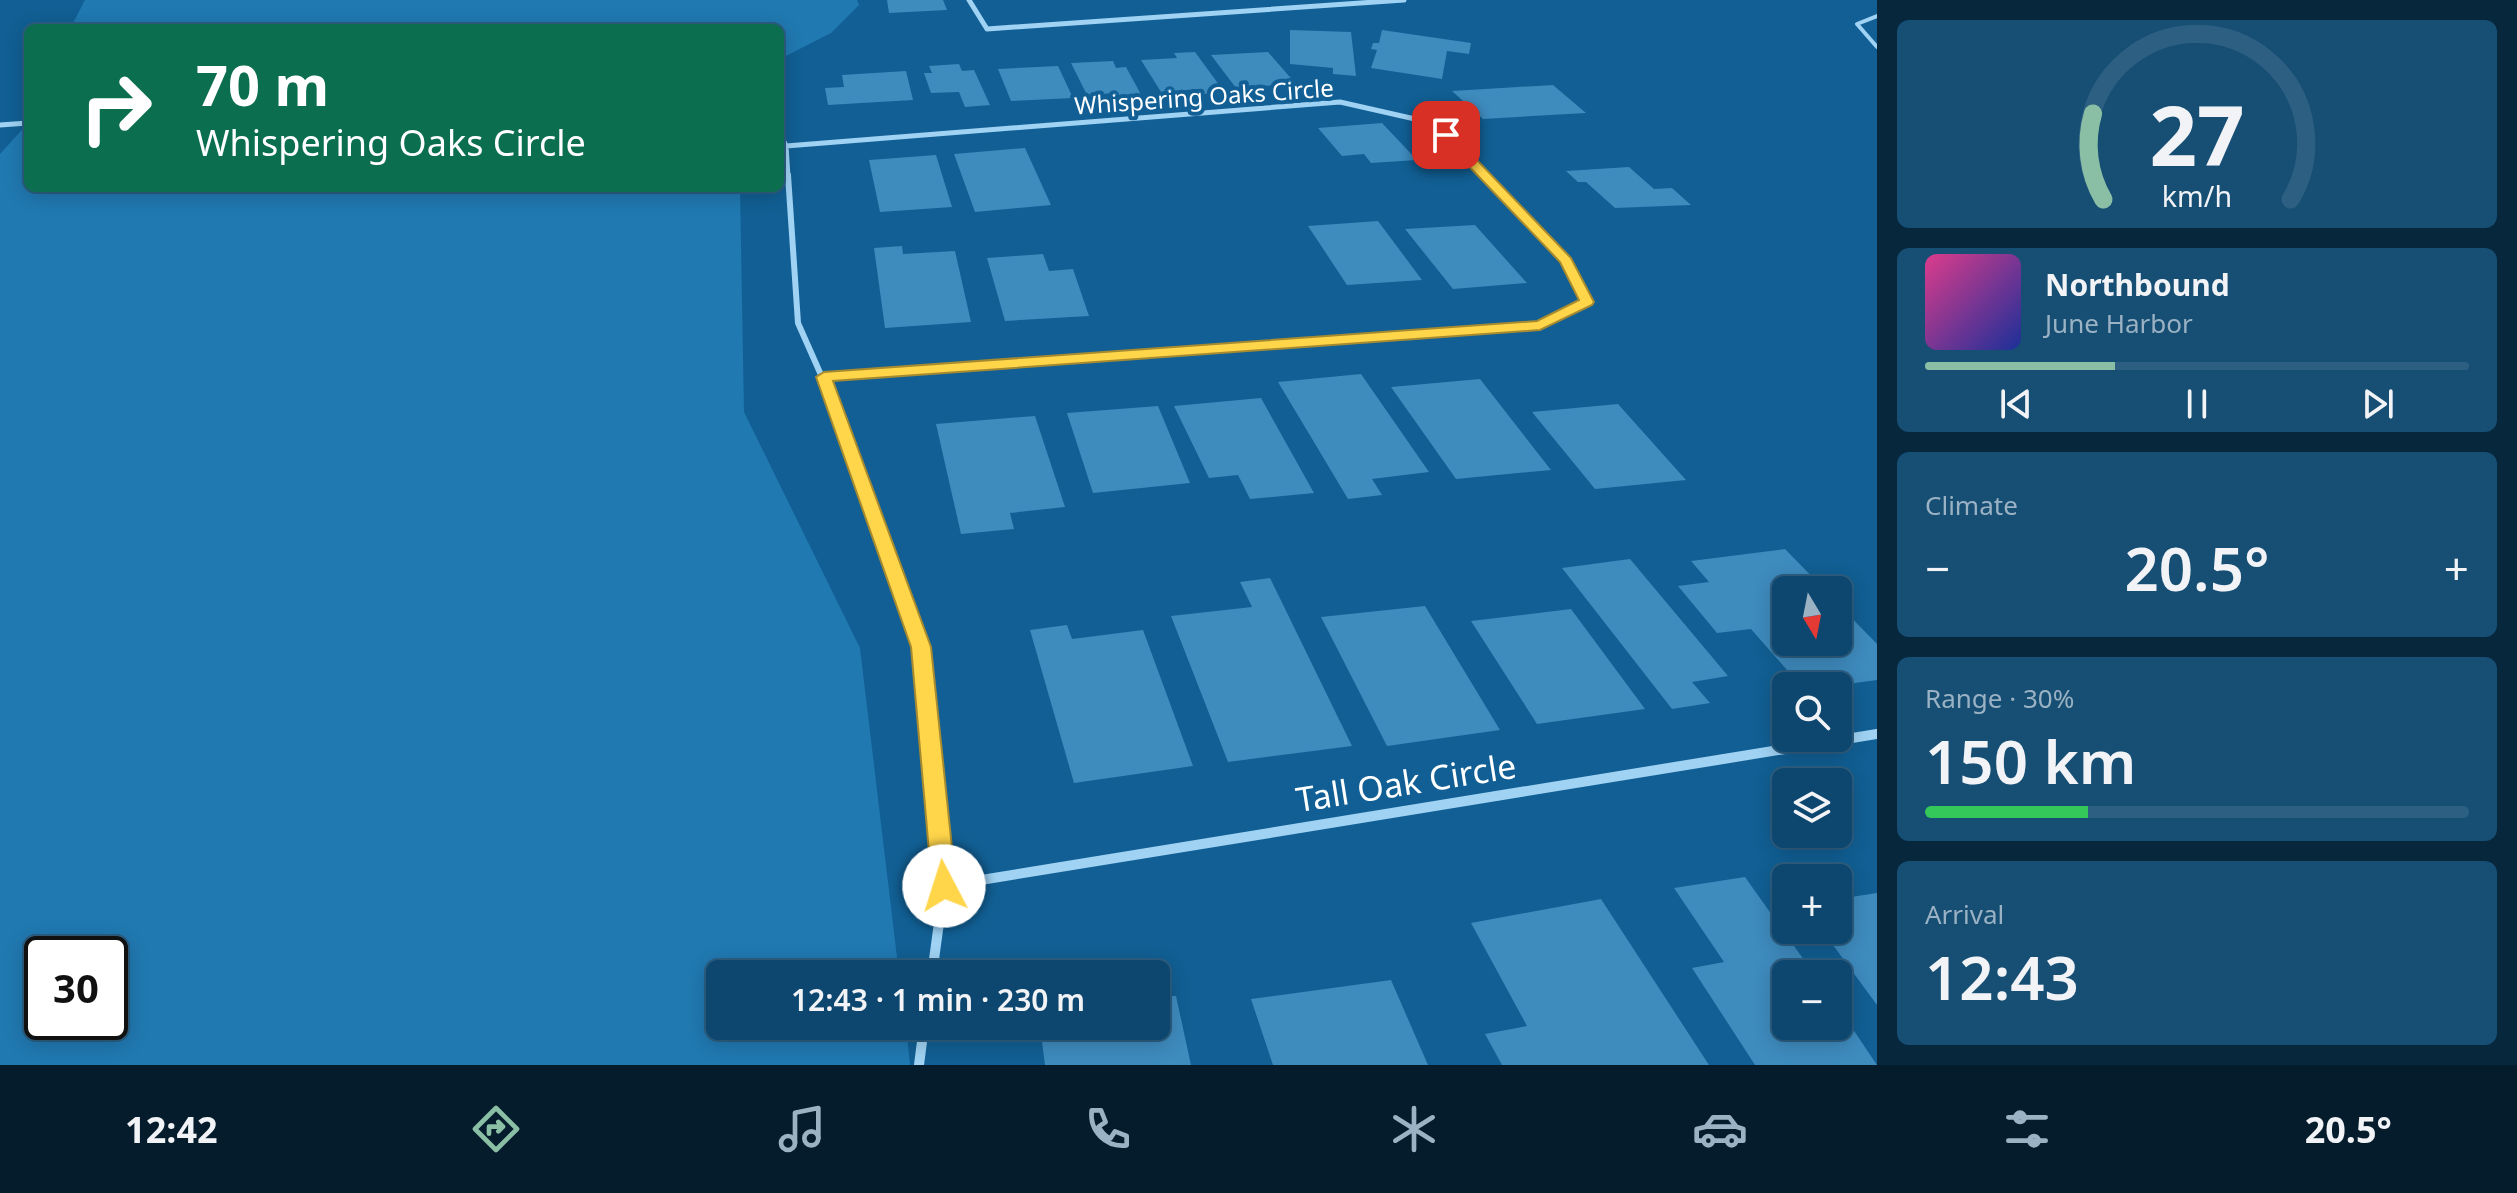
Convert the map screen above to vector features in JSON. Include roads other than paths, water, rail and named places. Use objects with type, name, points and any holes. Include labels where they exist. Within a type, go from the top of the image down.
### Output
[{"type":"street","points":[[969,0],[987,29],[1404,0]]},
{"type":"street","name":"Whispering Oaks Circle","points":[[786,146],[1340,102],[1415,119],[1446,135],[1566,261],[1587,302],[1540,325],[824,377]]},
{"type":"street","points":[[0,125],[24,123]]},
{"type":"street","points":[[784,142],[798,323],[824,377],[921,647],[944,886],[934,960]]},
{"type":"street","name":"Tall Oak Circle","points":[[944,886],[1877,734]]},
{"type":"street","points":[[919,1065],[922,1040]]},
{"type":"lane","points":[[1877,16],[1857,24],[1877,47]]}]
